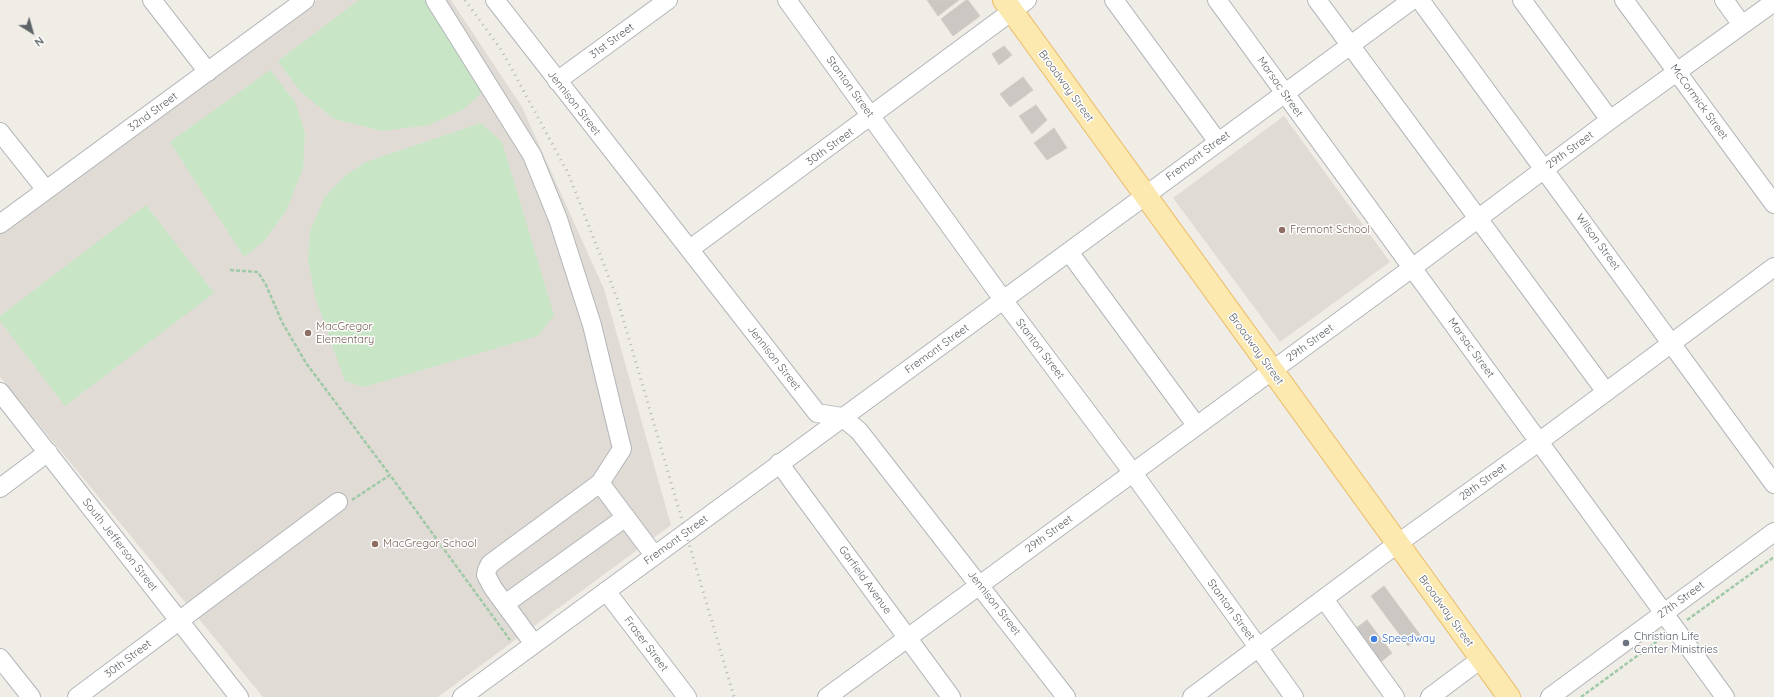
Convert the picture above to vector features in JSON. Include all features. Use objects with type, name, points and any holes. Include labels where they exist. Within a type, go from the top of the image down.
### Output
[{"type":"main road","name":"Broadway Street","points":[[1014,4],[1144,195],[1509,697]]},
{"type":"street","points":[[152,0],[208,72]]},
{"type":"street","name":"32nd Street","points":[[0,224],[305,0]]},
{"type":"street","points":[[435,0],[532,155],[558,219],[592,325],[622,449],[600,483],[490,564],[487,570],[486,575],[534,644]]},
{"type":"street","name":"Jennison Street","points":[[495,0],[817,413],[842,417],[860,431],[1066,697]]},
{"type":"street","name":"31st Street","points":[[557,81],[668,0]]},
{"type":"street","name":"Stanton Street","points":[[787,0],[1004,300],[1133,473],[1294,697]]},
{"type":"street","points":[[1114,0],[1218,142]]},
{"type":"street","name":"Marsac Street","points":[[1217,0],[1540,441],[1725,697]]},
{"type":"street","points":[[1318,0],[1477,219],[1606,392]]},
{"type":"street","name":"Fremont Street","points":[[462,697],[779,463],[1004,300],[1144,195],[1412,0]]},
{"type":"street","name":"Wilson Street","points":[[1420,0],[1774,484]]},
{"type":"street","points":[[1522,0],[1610,120]]},
{"type":"street","name":"McCormick Street","points":[[1624,0],[1774,204]]},
{"type":"street","points":[[1724,0],[1742,25]]},
{"type":"street","name":"29th Street","points":[[827,697],[1412,268],[1610,120],[1774,2]]},
{"type":"street","name":"30th Street","points":[[690,249],[871,116],[1014,4]]},
{"type":"street","points":[[0,132],[46,190]]},
{"type":"street","points":[[1069,252],[1196,425]]},
{"type":"street","name":"28th Street","points":[[1192,697],[1324,600],[1397,544],[1540,441],[1774,268]]},
{"type":"street","name":"South Jefferson Street","points":[[0,392],[239,697]]},
{"type":"street","points":[[0,488],[48,452]]},
{"type":"street","name":"Garfield Avenue","points":[[779,463],[951,697]]},
{"type":"street","points":[[600,483],[654,555]]},
{"type":"street","name":"30th Street","points":[[77,697],[338,502]]},
{"type":"street","points":[[505,604],[626,518]]},
{"type":"street","name":"27th Street","points":[[1550,697],[1774,532]]},
{"type":"street","name":"Fraser Street","points":[[606,591],[687,697]]},
{"type":"street","points":[[1324,600],[1395,697]]},
{"type":"street","points":[[0,658],[31,697]]},
{"type":"street","points":[[1430,697],[1481,659]]},
{"type":"path","points":[[230,270],[258,272],[266,285],[282,322],[306,363],[390,475],[510,640]]},
{"type":"path","points":[[338,502],[354,500],[390,475]]},
{"type":"shaded area","name":"MacGregor Elementary","points":[[317,0],[451,0],[522,107],[604,289],[671,525],[438,697],[263,697],[0,377],[0,233]]},
{"type":"shaded area","name":"Fremont School","points":[[1284,116],[1390,262],[1280,342],[1173,198]]},
{"type":"green space","points":[[359,0],[430,0],[485,90],[464,109],[429,125],[382,131],[334,119],[300,91],[278,61]]},
{"type":"green space","points":[[270,70],[295,102],[305,133],[303,168],[286,211],[264,241],[244,257],[170,142]]},
{"type":"green space","points":[[481,123],[502,142],[554,315],[538,336],[364,387],[345,381],[315,296],[308,259],[310,232],[324,198],[346,175],[366,162]]},
{"type":"green space","points":[[146,205],[214,293],[65,406],[0,321],[0,316]]},
{"type":"building","points":[[927,0],[959,0],[938,16]]},
{"type":"building","points":[[968,0],[980,16],[953,36],[941,19]]},
{"type":"building","points":[[1004,46],[1012,55],[999,65],[992,54]]},
{"type":"building","points":[[1023,77],[1033,90],[1010,107],[1000,94]]},
{"type":"building","points":[[1036,105],[1047,120],[1032,134],[1019,116]]},
{"type":"building","points":[[1054,128],[1067,148],[1047,160],[1034,143]]},
{"type":"building","points":[[1384,586],[1421,636],[1408,646],[1371,596]]},
{"type":"building","points":[[1367,620],[1392,653],[1377,665],[1352,631]]},
{"type":"railway","points":[[465,0],[502,51],[568,173],[617,298],[734,697]]},
{"type":"place","name":"Fremont School","points":[[1282,230]]},
{"type":"place","name":"MacGregor Elementary","points":[[308,333]]},
{"type":"place","name":"MacGregor School","points":[[375,544]]},
{"type":"place","name":"Speedway","points":[[1374,639]]},
{"type":"place","name":"Christian Life Center Ministries","points":[[1626,643]]}]
